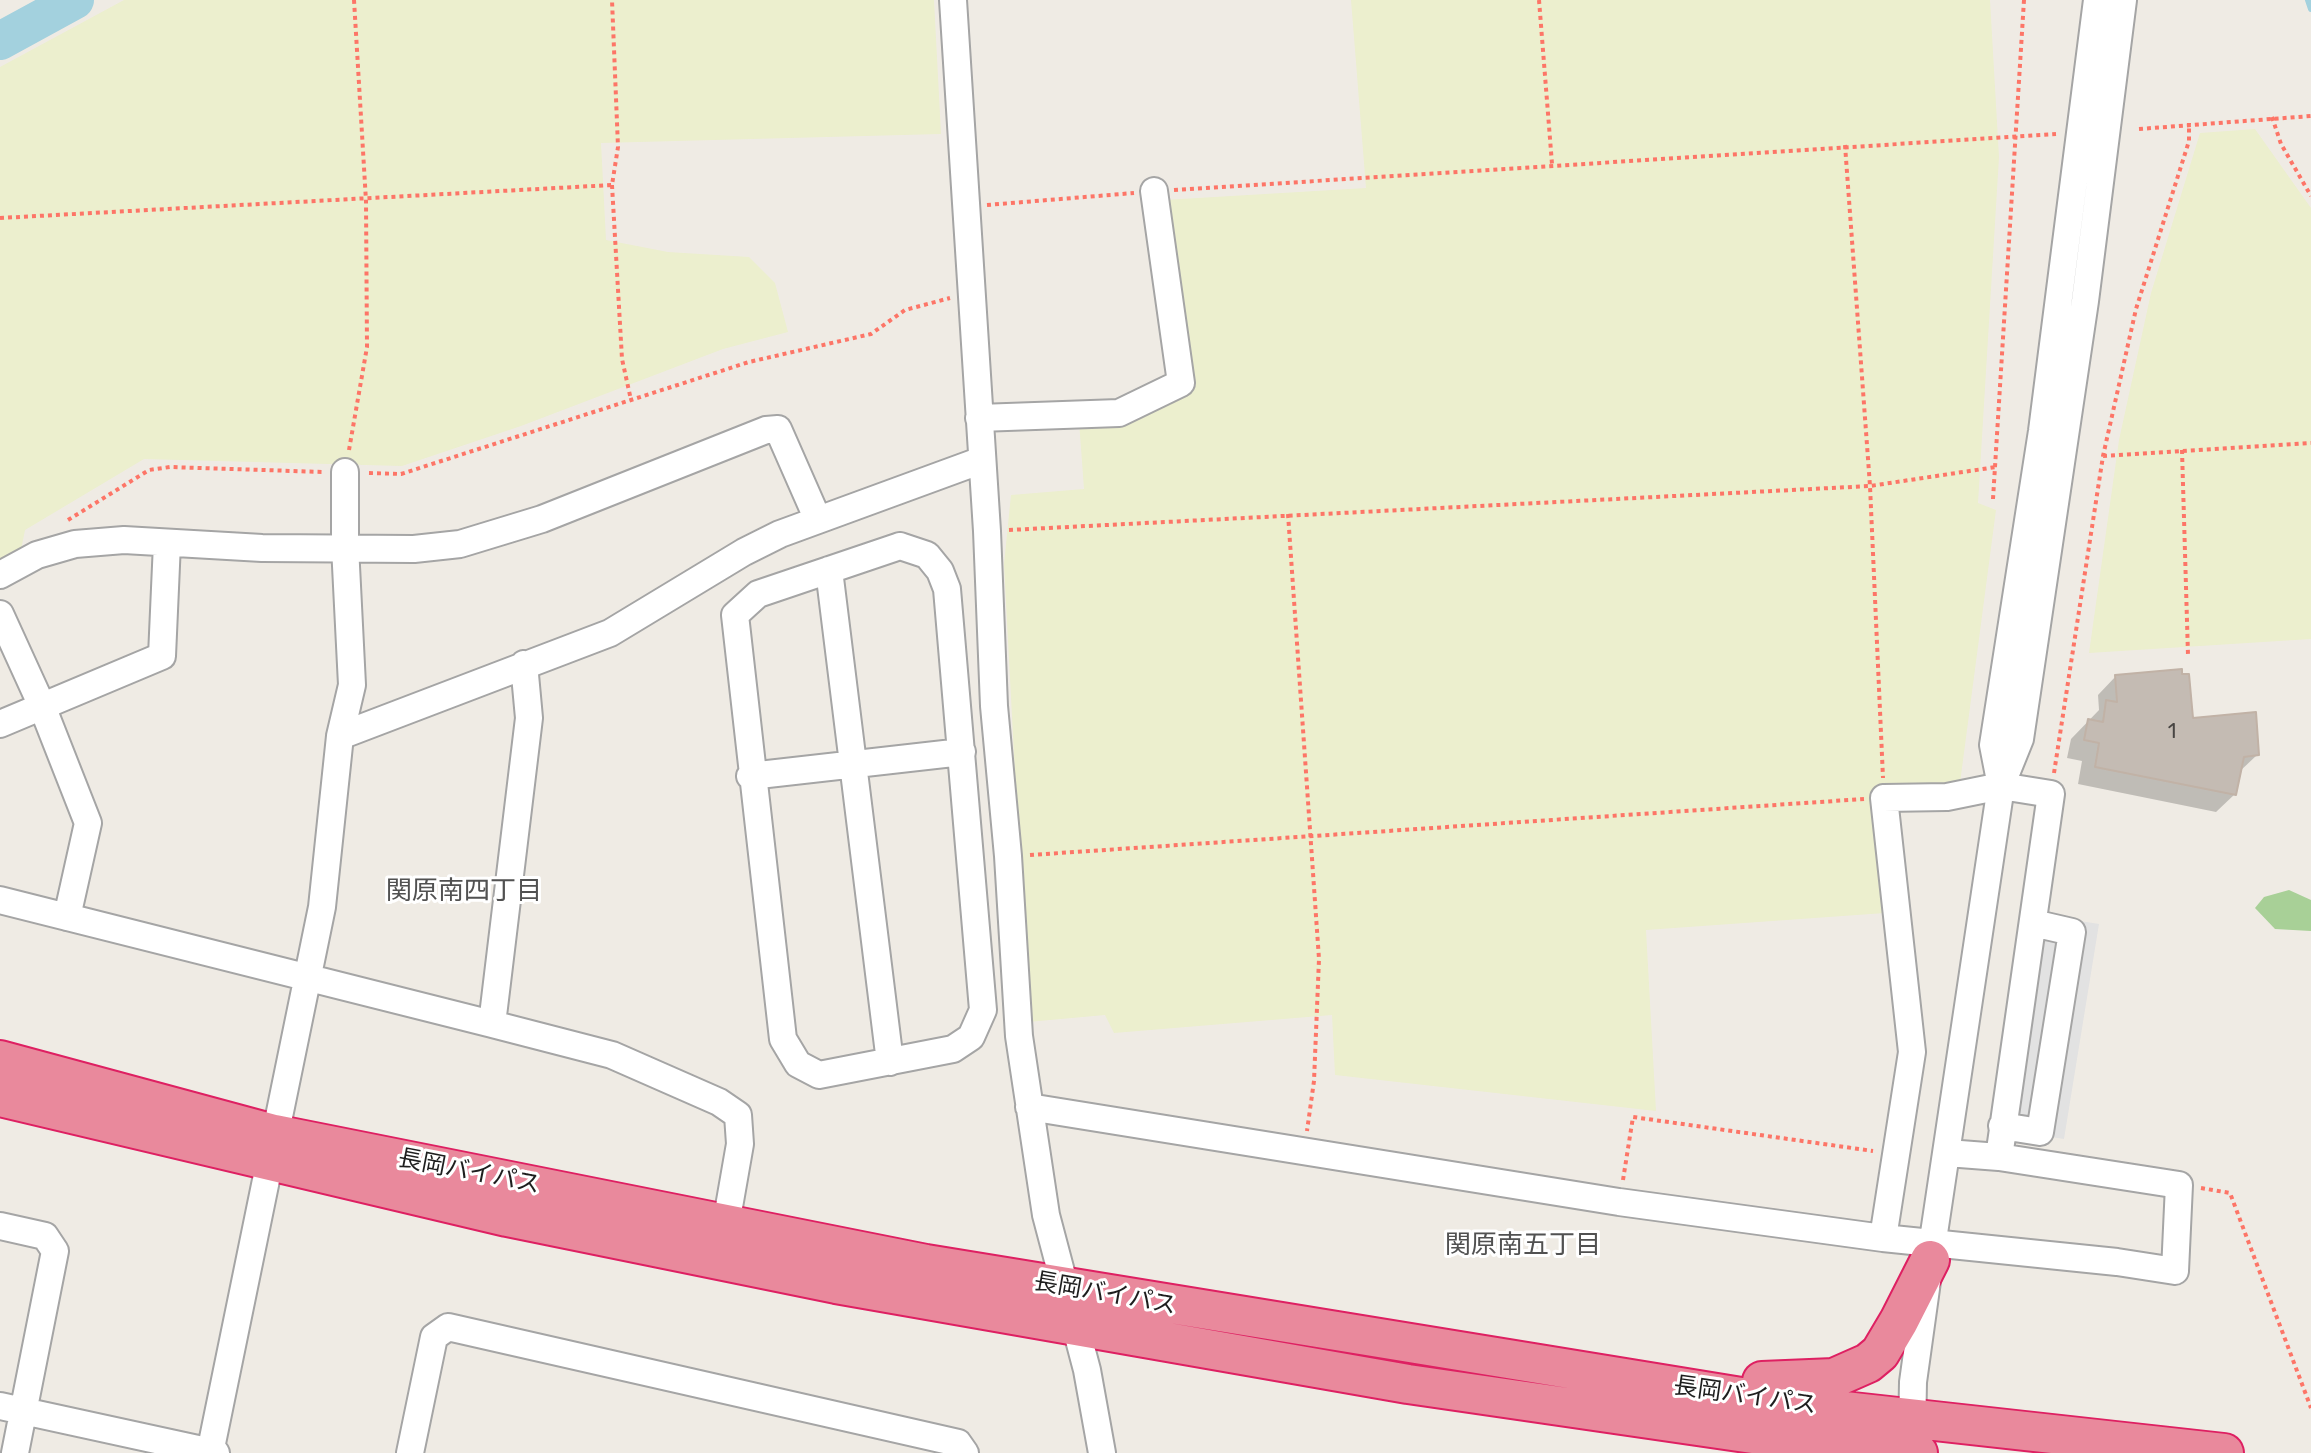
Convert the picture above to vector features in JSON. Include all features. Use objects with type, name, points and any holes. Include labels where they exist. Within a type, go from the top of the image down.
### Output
[{"type":"highway","name":"長岡バイパス","points":[[0,1060],[271,1148],[683,1255],[957,1306],[1074,1323],[1423,1386],[1829,1445],[1914,1444],[2224,1453]]},
{"type":"highway","name":"長岡バイパス","points":[[0,1097],[271,1148],[726,1224],[1064,1287],[1790,1405],[1914,1444]]},
{"type":"highway","points":[[1631,1380],[1813,1380],[1851,1373],[1880,1353],[1932,1252]]},
{"type":"street","points":[[953,0],[987,531],[994,706],[1008,856],[1019,1036],[1046,1215],[1087,1370],[1102,1453]]},
{"type":"street","points":[[2001,786],[1993,745],[2042,431],[2097,0]]},
{"type":"street","points":[[1914,1444],[1932,1252],[2001,786],[2020,739],[2085,301],[2123,0]]},
{"type":"street","points":[[979,418],[1119,413],[1181,383],[1154,191]]},
{"type":"street","points":[[0,575],[37,555],[75,544],[124,540],[262,548],[436,548],[499,534],[766,430],[778,429],[818,520]]},
{"type":"street","points":[[340,736],[610,633],[744,552],[818,520],[982,460]]},
{"type":"street","points":[[11,1409],[212,1452],[322,907],[340,736],[352,685],[345,546],[345,472]]},
{"type":"street","points":[[0,724],[162,656],[167,543]]},
{"type":"street","points":[[900,546],[927,555],[940,571],[947,589],[983,1010],[978,1026],[962,1045],[819,1075],[808,1071],[790,1054],[783,1039],[750,776],[735,615],[758,594],[829,570],[900,546]]},
{"type":"street","points":[[829,570],[890,1062]]},
{"type":"street","points":[[0,614],[42,706],[88,823],[67,917]]},
{"type":"street","points":[[492,1024],[529,718],[524,664]]},
{"type":"street","points":[[750,776],[962,752]]},
{"type":"street","points":[[1883,1238],[1912,1052],[1884,798],[1947,797],[2001,786],[2051,794],[1999,1157]]},
{"type":"street","points":[[0,900],[612,1055],[719,1102],[738,1115],[740,1144],[726,1224]]},
{"type":"street","points":[[2002,1126],[2040,1132],[2072,932],[2033,923]]},
{"type":"street","points":[[1029,1107],[1619,1202],[1883,1238],[1932,1252],[2175,1271],[2179,1185],[1999,1157],[1947,1153]]},
{"type":"street","points":[[0,1226],[45,1236],[55,1251],[11,1409],[15,1453]]},
{"type":"street","points":[[410,1453],[434,1337],[448,1327],[958,1443],[965,1453]]},
{"type":"path","points":[[345,472],[367,347],[366,201],[354,0]]},
{"type":"path","points":[[612,0],[618,147],[612,185],[622,359],[631,400]]},
{"type":"path","points":[[1539,0],[1552,164]]},
{"type":"path","points":[[1993,499],[2024,0]]},
{"type":"path","points":[[2139,129],[2311,116]]},
{"type":"path","points":[[2272,117],[2281,144],[2311,196]]},
{"type":"path","points":[[2051,794],[2103,456],[2136,309],[2189,141],[2189,123]]},
{"type":"path","points":[[966,206],[1552,164],[2062,133]]},
{"type":"path","points":[[1008,856],[1884,798],[1870,486],[1845,145]]},
{"type":"path","points":[[0,218],[366,201],[612,185]]},
{"type":"path","points":[[63,523],[149,470],[170,467],[247,472],[401,474],[749,362],[871,334],[905,310],[944,299],[971,297]]},
{"type":"path","points":[[2103,456],[2311,443]]},
{"type":"path","points":[[2182,450],[2188,655]]},
{"type":"path","points":[[987,531],[1870,486],[1996,467]]},
{"type":"path","points":[[1288,514],[1308,836],[1319,959],[1314,1081],[1304,1153]]},
{"type":"path","points":[[1619,1202],[1633,1117],[1896,1155]]},
{"type":"path","points":[[2179,1185],[2230,1193],[2311,1408]]},
{"type":"green space","points":[[124,0],[934,0],[941,134],[601,143],[606,240],[668,252],[749,257],[775,283],[788,332],[723,349],[521,426],[402,466],[144,459],[25,530],[21,550],[0,561],[0,67]]},
{"type":"green space","points":[[1351,0],[1990,0],[1999,157],[1978,503],[1996,510],[1960,783],[1873,788],[1885,913],[1646,930],[1656,1111],[1335,1075],[1332,1015],[1114,1033],[1105,1015],[1028,1022],[1004,564],[1011,495],[1084,489],[1079,421],[1192,386],[1164,200],[1366,188]]},
{"type":"green space","points":[[2255,129],[2311,208],[2311,639],[2089,653],[2119,440],[2151,293],[2200,133]]},
{"type":"green space","points":[[2289,890],[2311,900],[2311,931],[2275,929],[2255,908],[2264,897]]},
{"type":"shaded area","points":[[2049,916],[2099,924],[2064,1139],[2014,1131]]},
{"type":"building","points":[[2182,669],[2182,674],[2189,674],[2193,718],[2256,712],[2259,755],[2244,757],[2236,795],[2095,767],[2099,743],[2084,740],[2088,719],[2103,722],[2106,700],[2117,702],[2115,675]]},
{"type":"waterway","points":[[0,41],[75,0]]},
{"type":"waterway","points":[[2308,0],[2311,9]]},
{"type":"district","name":"関原南四丁目","points":[[464,891]]},
{"type":"district","name":"関原南五丁目","points":[[1523,1245]]}]
